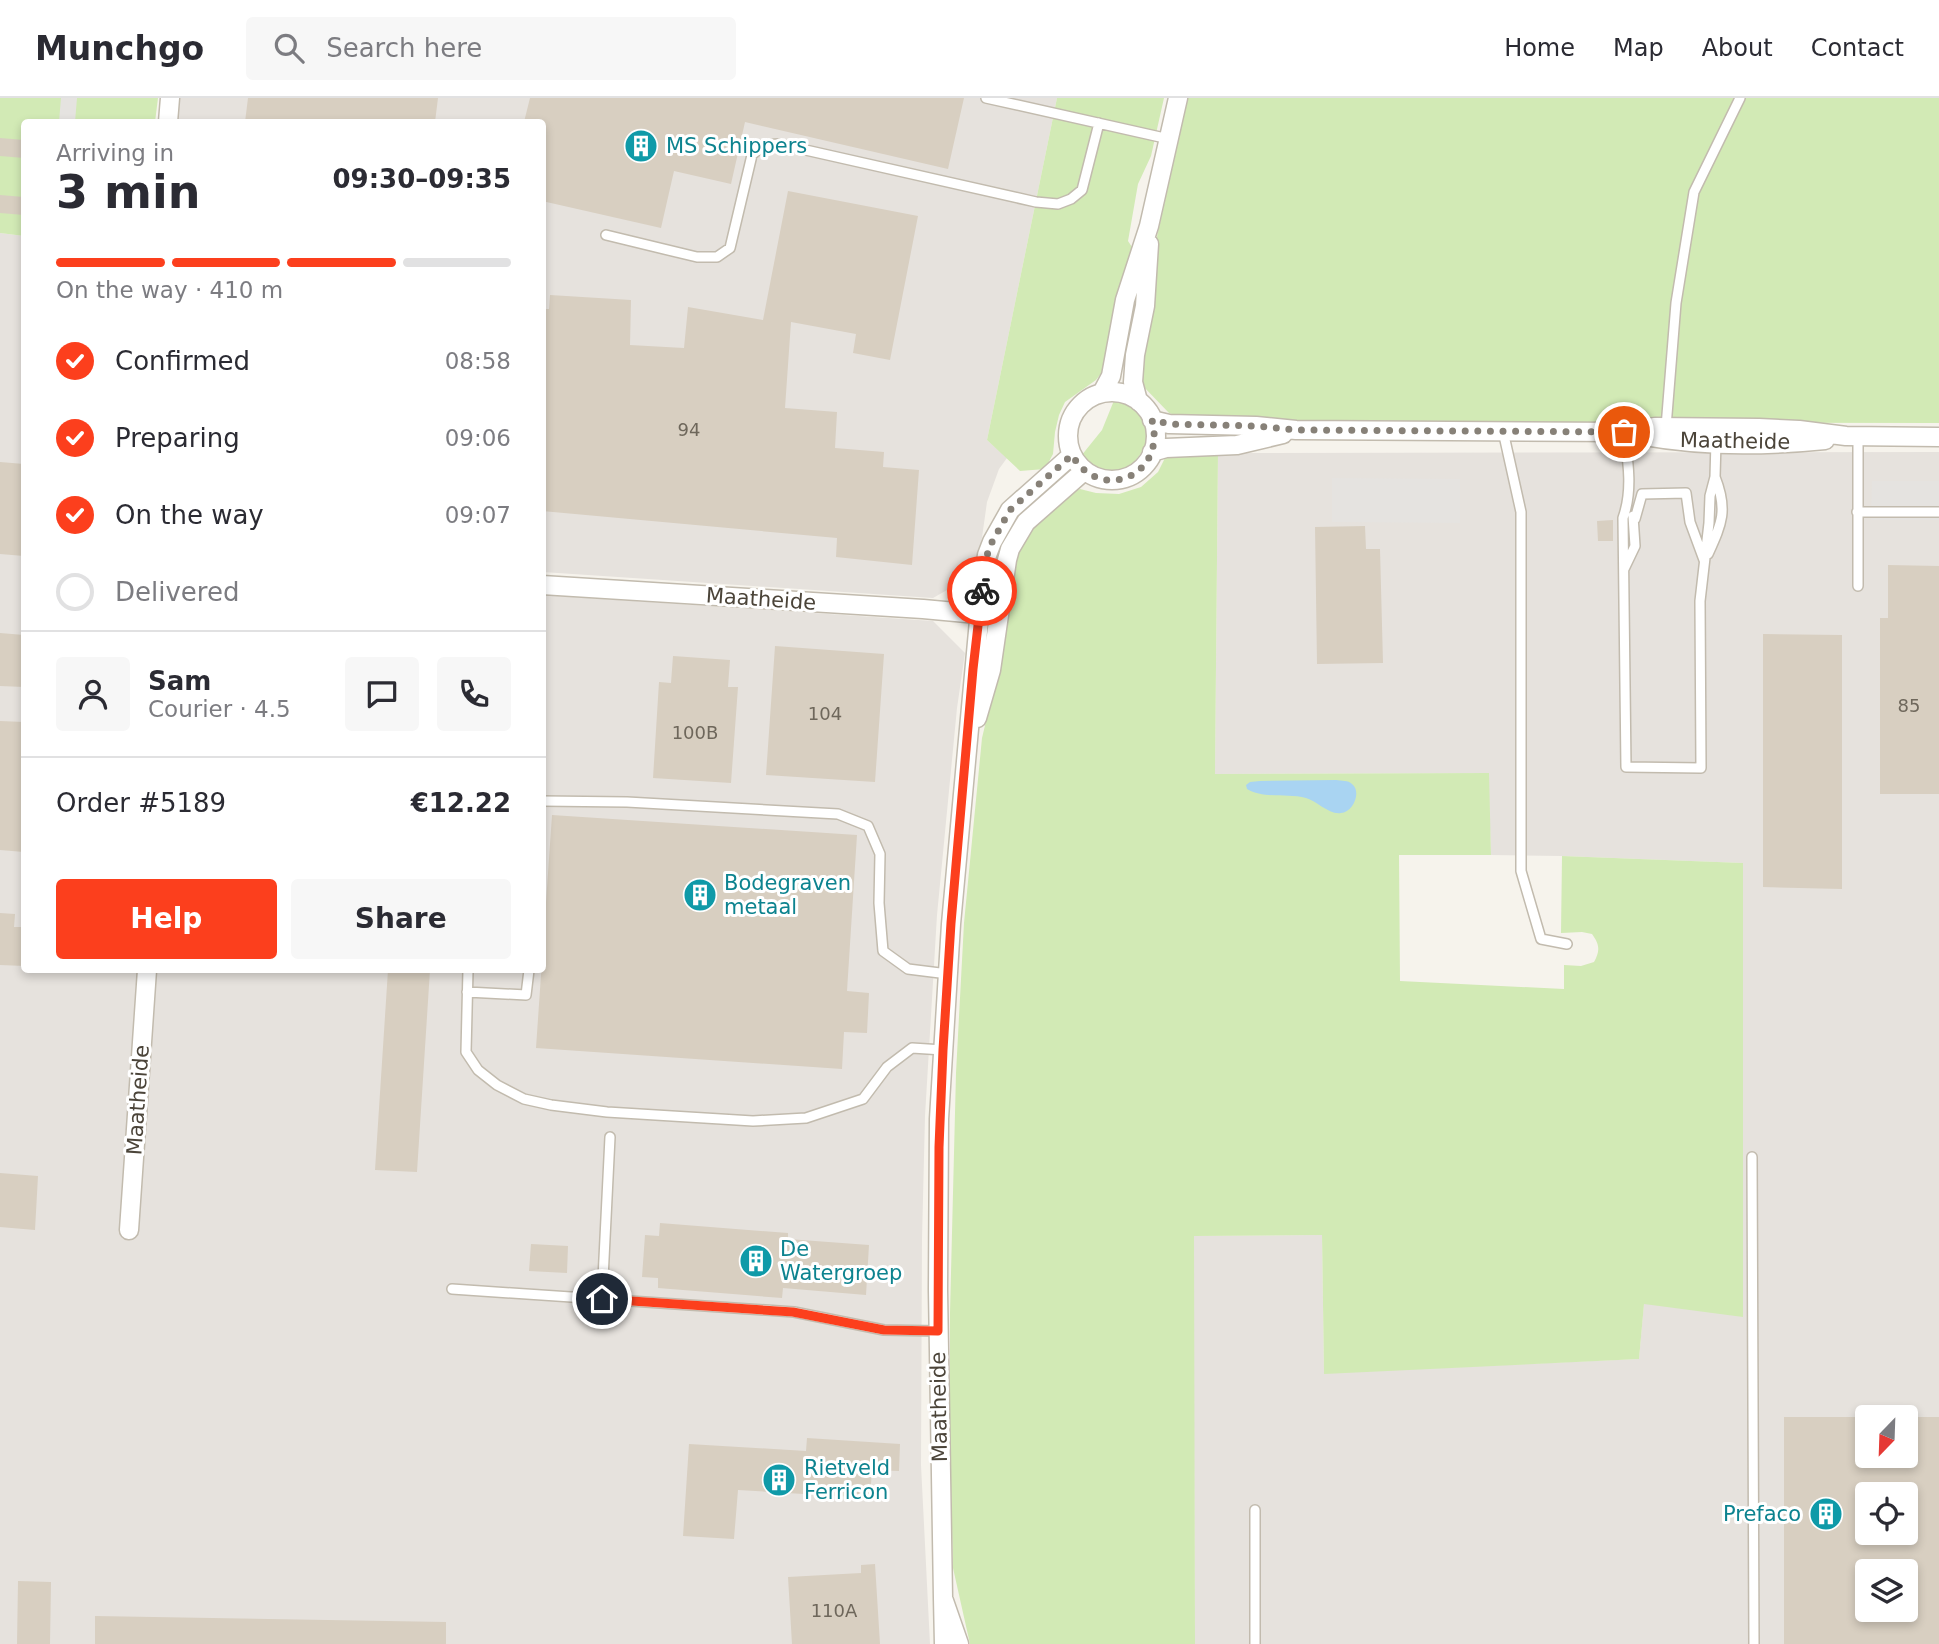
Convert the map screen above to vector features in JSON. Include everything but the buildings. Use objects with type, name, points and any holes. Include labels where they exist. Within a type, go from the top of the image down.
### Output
[{"type":"street","points":[[168,119],[170,98]]},
{"type":"street","points":[[1102,393],[1111,376],[1125,300],[1149,226],[1178,98]]},
{"type":"street","points":[[1138,401],[1133,382],[1135,355],[1145,306],[1149,226]]},
{"type":"street","points":[[1115,392],[1138,401],[1146,409],[1155,431],[1155,446],[1149,459],[1139,470],[1126,478],[1097,478],[1084,471],[1072,455],[1068,443],[1068,429],[1079,406],[1102,393],[1115,392]]},
{"type":"street","name":"Maatheide","points":[[1152,420],[1170,424],[1296,430],[1716,435],[1799,430],[1852,436],[1939,437]]},
{"type":"street","points":[[1152,452],[1166,448],[1237,445],[1296,430]]},
{"type":"street","name":"Maatheide","points":[[944,1644],[938,1331],[939,1147],[948,974],[979,614],[987,555],[1010,510],[1072,455]]},
{"type":"street","name":"Maatheide","points":[[967,755],[991,670],[1010,549],[1026,523],[1084,471]]},
{"type":"street","name":"Maatheide","points":[[546,585],[999,616]]},
{"type":"street","name":"Maatheide","points":[[130,1230],[147,973]]},
{"type":"street","name":"Maatheide","points":[[943,1598],[959,1644]]},
{"type":"lane","points":[[986,98],[1169,139]]},
{"type":"lane","points":[[1666,434],[1676,303],[1694,192],[1740,98]]},
{"type":"lane","points":[[606,235],[697,257],[717,257],[730,248],[752,156],[762,145],[779,144],[1036,202],[1058,204],[1071,199],[1082,190],[1099,124]]},
{"type":"lane","points":[[1503,431],[1521,512],[1521,871],[1541,939],[1567,944]]},
{"type":"lane","points":[[1624,432],[1629,463],[1628,505],[1623,518],[1626,768],[1701,768],[1700,601],[1705,562],[1722,524],[1722,496],[1715,477],[1716,435]]},
{"type":"lane","points":[[1852,436],[1858,586]]},
{"type":"lane","points":[[1624,570],[1635,546],[1634,519],[1642,494],[1686,493],[1690,522],[1705,562]]},
{"type":"lane","points":[[1628,505],[1634,519]]},
{"type":"lane","points":[[1857,512],[1939,512]]},
{"type":"lane","points":[[546,801],[627,802],[838,814],[858,822],[868,827],[880,854],[879,903],[883,951],[908,969],[948,974]]},
{"type":"lane","points":[[468,973],[466,1052],[478,1070],[497,1085],[524,1099],[551,1105],[607,1112],[753,1121],[806,1118],[863,1099],[887,1067],[912,1048],[943,1050]]},
{"type":"lane","points":[[467,992],[526,995],[529,973]]},
{"type":"lane","points":[[602,1299],[610,1137]]},
{"type":"lane","points":[[1752,1157],[1754,1644]]},
{"type":"lane","points":[[452,1289],[793,1312],[884,1330],[938,1331]]},
{"type":"lane","points":[[1255,1510],[1255,1644]]},
{"type":"shaded area","points":[[61,98],[77,98],[75,119],[59,119]]},
{"type":"shaded area","points":[[180,98],[1057,98],[987,440],[1007,458],[999,469],[987,502],[977,573],[933,598],[546,572],[546,119],[177,119]]},
{"type":"shaded area","points":[[0,233],[21,236],[21,973],[546,973],[546,595],[933,621],[965,653],[957,708],[937,915],[925,1116],[921,1465],[930,1644],[0,1644]]},
{"type":"shaded area","points":[[1939,452],[1939,1644],[1195,1644],[1193,1236],[1322,1235],[1324,1373],[1639,1359],[1644,1303],[1743,1316],[1743,863],[1491,855],[1488,773],[1215,774],[1218,453]]},
{"type":"shaded area","points":[[1332,478],[1460,479],[1460,523],[1332,522]]},
{"type":"shaded area","points":[[1872,481],[1939,481],[1939,520],[1871,520]]},
{"type":"green space","points":[[0,98],[158,98],[155,119],[21,119],[21,236],[0,233]]},
{"type":"green space","points":[[1057,98],[1164,98],[1151,156],[1138,184],[1128,241],[1134,250],[1106,367],[1096,380],[1065,402],[1055,432],[1053,454],[1045,469],[1020,471],[987,440]]},
{"type":"green space","points":[[1188,98],[1939,98],[1939,423],[1227,422],[1189,420],[1169,413],[1140,383],[1156,241]]},
{"type":"green space","points":[[1115,398],[1134,407],[1145,420],[1147,436],[1142,451],[1132,463],[1118,470],[1100,468],[1081,456],[1102,430]]},
{"type":"green space","points":[[1168,452],[1218,453],[1215,774],[1489,773],[1491,855],[1399,855],[1400,981],[1564,989],[1564,965],[1581,966],[1594,962],[1598,948],[1592,934],[1561,933],[1562,856],[1743,863],[1743,1317],[1644,1304],[1639,1359],[1324,1374],[1322,1235],[1194,1236],[1195,1644],[970,1644],[953,1568],[950,1313],[956,1073],[964,923],[982,738],[998,671],[1013,555],[1029,526],[1067,495],[1080,489],[1119,494],[1141,487],[1158,472]]},
{"type":"water","points":[[1260,781],[1347,781],[1356,792],[1355,801],[1349,809],[1341,813],[1332,812],[1306,798],[1253,792],[1247,789],[1246,785]]},
{"type":"way so far","points":[[982,591],[987,555],[1010,510],[1072,455],[1084,471],[1097,478],[1126,478],[1139,470],[1149,459],[1155,446],[1152,420],[1170,424],[1296,430],[1624,432]]},
{"type":"place","name":"MS Schippers","points":[[641,146]]},
{"type":"place","name":"Bodegraven metaal","points":[[700,895]]},
{"type":"place","name":"De Watergroep","points":[[756,1261]]},
{"type":"place","name":"Rietveld Ferricon","points":[[779,1480]]},
{"type":"place","name":"Prefaco","points":[[1826,1514]]},
{"type":"route","points":[[602,1299],[793,1312],[884,1330],[938,1331],[937,1228],[943,1050],[951,923],[982,591]]}]
